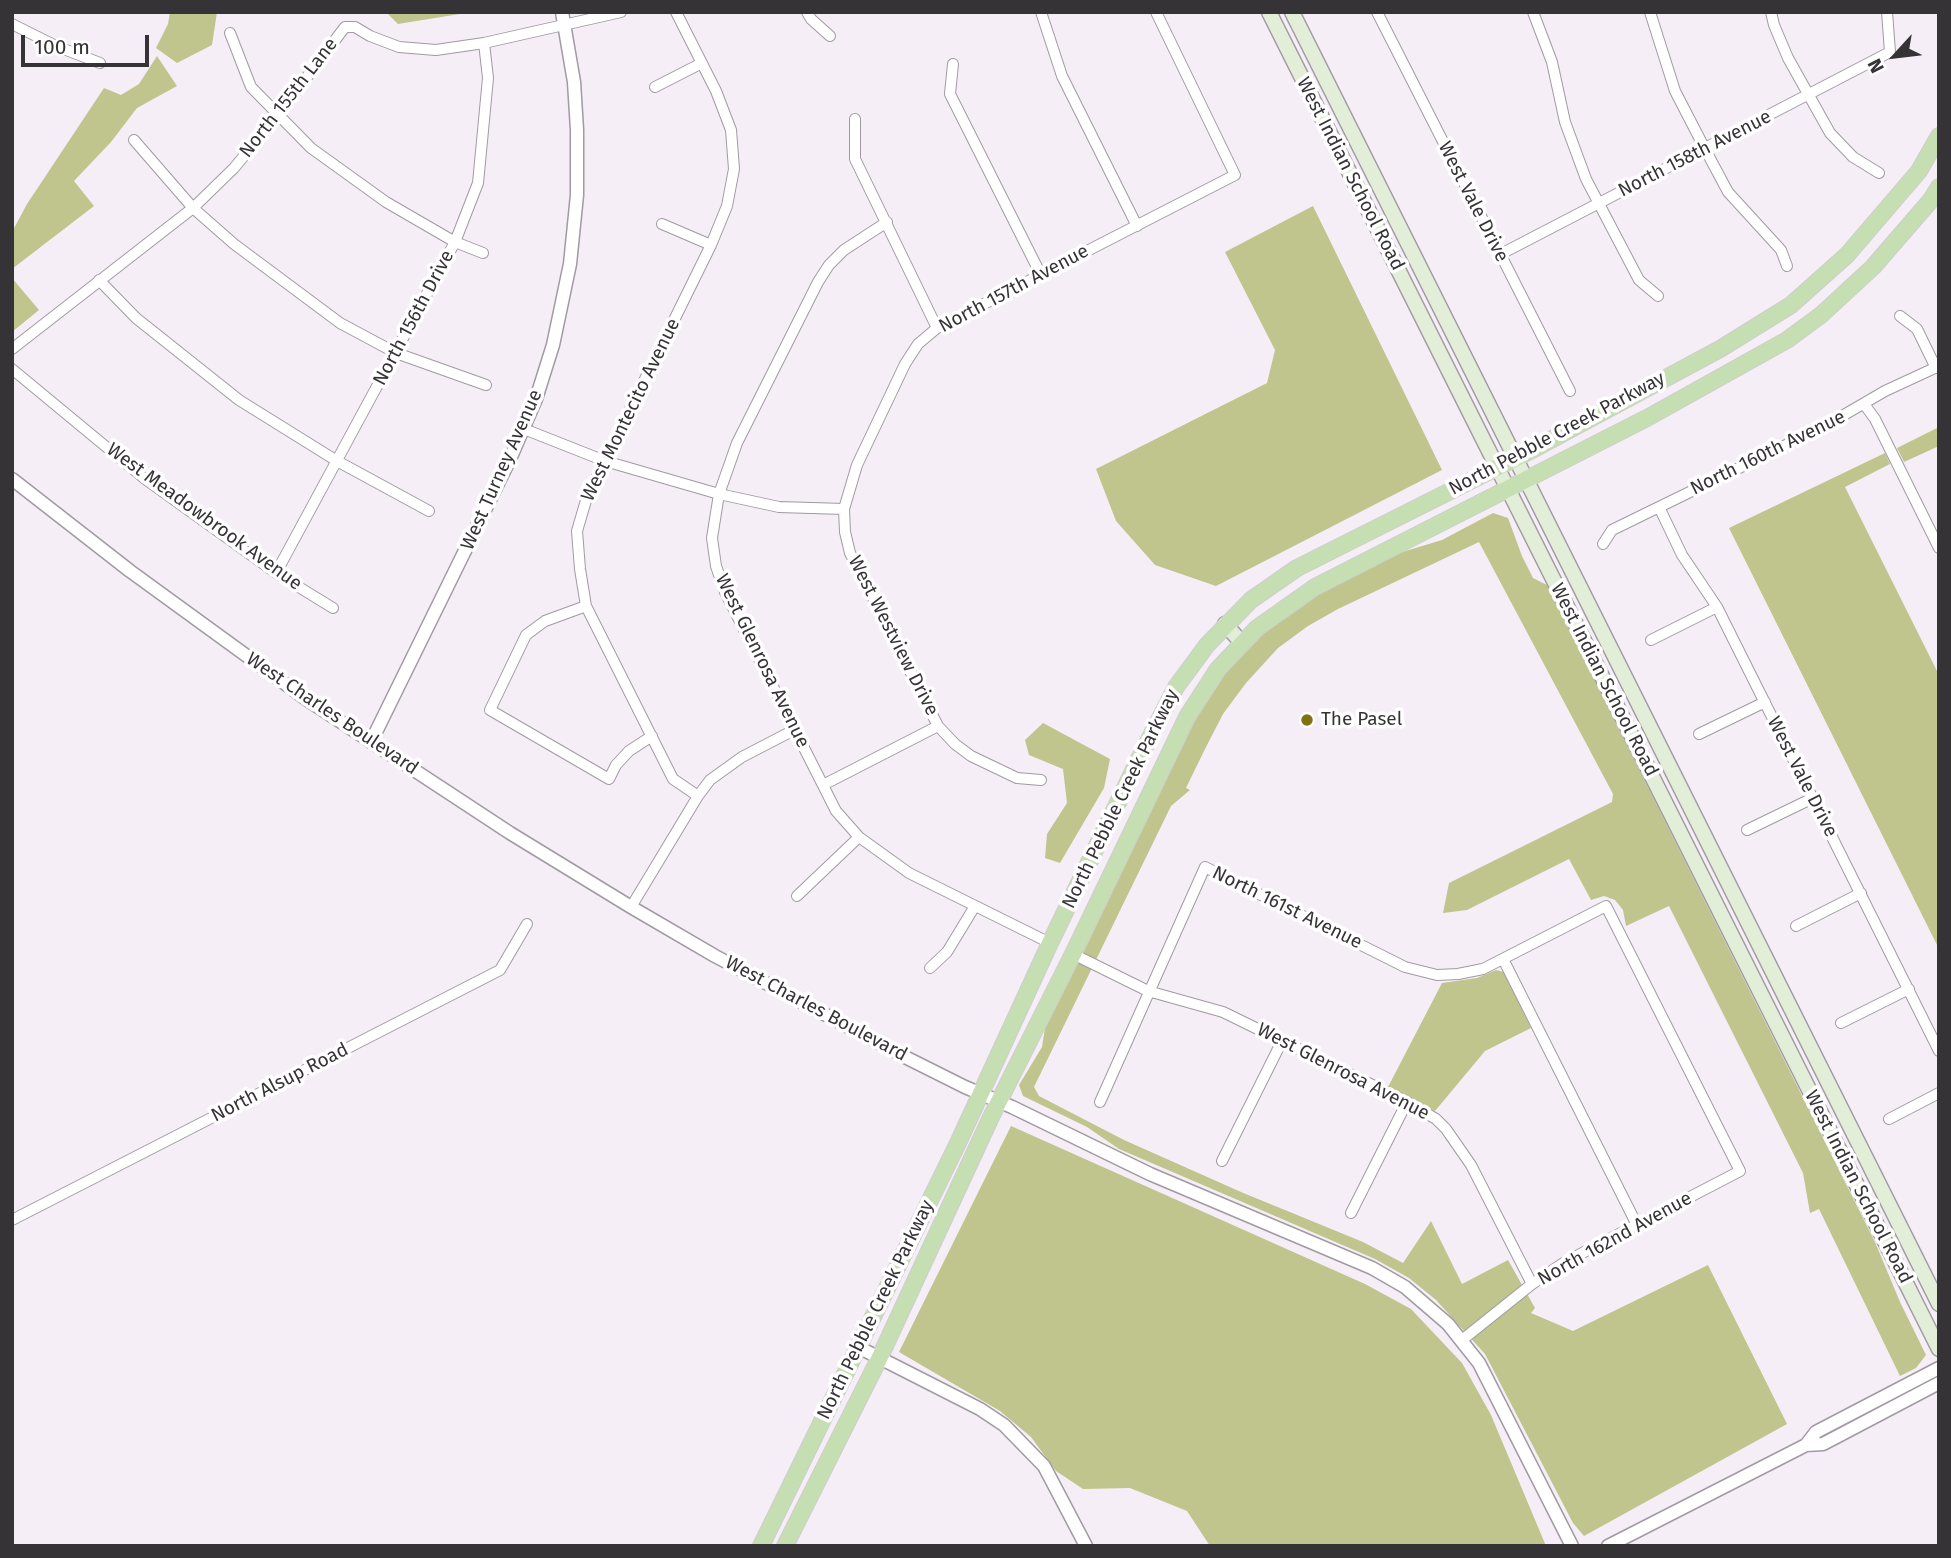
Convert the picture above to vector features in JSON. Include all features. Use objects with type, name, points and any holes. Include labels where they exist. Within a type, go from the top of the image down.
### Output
[{"type":"main road","name":"West Indian School Road","points":[[1269,12],[1939,1349]]},
{"type":"main road","name":"West Indian School Road","points":[[1292,12],[1939,1304]]},
{"type":"main road","name":"North Pebble Creek Parkway","points":[[761,1546],[1167,702],[1185,673],[1225,624],[1251,600],[1297,569],[1515,458],[1720,349],[1791,305],[1864,236],[1919,171],[1939,136]]},
{"type":"main road","name":"North Pebble Creek Parkway","points":[[786,1546],[879,1359],[1000,1101],[1187,717],[1207,683],[1242,643],[1280,609],[1315,587],[1527,481],[1745,366],[1787,340],[1821,315],[1873,267],[1931,200],[1939,187]]},
{"type":"main road","points":[[1225,624],[1242,643]]},
{"type":"street","name":"West Turney Avenue","points":[[371,742],[524,429],[553,345],[563,302],[577,195],[574,82],[562,12]]},
{"type":"street","name":"North 155th Lane","points":[[12,349],[193,208],[234,168],[278,116],[345,27],[355,27],[399,47],[436,50],[484,43],[621,12]]},
{"type":"street","name":"West Montecito Avenue","points":[[676,12],[716,90],[731,130],[734,169],[727,206],[711,245],[587,496],[577,531],[586,606],[673,779],[698,796]]},
{"type":"street","points":[[807,12],[830,36]]},
{"type":"street","points":[[1041,12],[1062,76],[1137,226]]},
{"type":"street","name":"North 157th Avenue","points":[[844,509],[857,465],[905,364],[918,344],[937,328],[1235,175],[1156,12]]},
{"type":"street","name":"West Vale Drive","points":[[1377,12],[1570,391]]},
{"type":"street","points":[[1533,12],[1552,62],[1565,122],[1586,179],[1639,280],[1658,296]]},
{"type":"street","points":[[1650,12],[1675,92],[1728,192],[1781,250],[1787,266]]},
{"type":"street","points":[[1772,12],[1774,25],[1788,58],[1830,133],[1853,157],[1879,173]]},
{"type":"street","name":"North 158th Avenue","points":[[1499,256],[1890,52],[1887,12]]},
{"type":"street","points":[[12,24],[56,46],[100,63]]},
{"type":"street","points":[[230,33],[251,87],[312,148],[386,202],[455,242],[483,254]]},
{"type":"street","name":"North 156th Drive","points":[[276,573],[455,242],[478,184],[488,78],[484,43]]},
{"type":"street","points":[[655,88],[702,63]]},
{"type":"street","points":[[953,64],[950,94],[1041,275]]},
{"type":"street","points":[[855,120],[855,159],[937,328]]},
{"type":"street","points":[[134,141],[193,208],[234,244],[340,323],[396,353],[486,385]]},
{"type":"street","name":"West Glenrosa Avenue","points":[[887,222],[844,250],[818,282],[737,443],[719,494],[712,538],[716,566],[725,592],[836,810],[859,837],[909,873],[1050,943]]},
{"type":"street","points":[[662,224],[711,245]]},
{"type":"street","points":[[99,280],[136,318],[239,400],[337,461],[429,511]]},
{"type":"street","points":[[1900,316],[1917,329],[1938,367]]},
{"type":"street","name":"North 160th Avenue","points":[[1603,544],[1612,530],[1825,426],[1885,391],[1938,367]]},
{"type":"street","name":"West Meadowbrook Avenue","points":[[12,369],[145,480],[276,573],[333,608]]},
{"type":"street","points":[[1864,404],[1875,419],[1939,548]]},
{"type":"street","points":[[524,429],[605,461],[719,494],[779,507],[844,509]]},
{"type":"street","name":"West Charles Boulevard","points":[[12,479],[212,631],[371,742],[510,834],[715,956],[905,1057],[1111,1157],[1388,1276],[1436,1312],[1462,1340],[1489,1381],[1572,1546]]},
{"type":"street","name":"West Vale Drive","points":[[1659,507],[1682,555],[1717,607],[1939,1051]]},
{"type":"street","name":"West Westview Drive","points":[[844,509],[845,532],[850,553],[938,726],[971,756],[1017,778],[1041,780]]},
{"type":"street","points":[[586,606],[545,621],[526,635],[490,710],[610,779],[616,765],[629,751],[652,736]]},
{"type":"street","points":[[1651,639],[1717,607]]},
{"type":"street","points":[[1699,734],[1765,702]]},
{"type":"street","points":[[823,785],[938,726]]},
{"type":"street","points":[[631,907],[710,780],[733,763],[794,730]]},
{"type":"street","points":[[1747,830],[1813,798]]},
{"type":"street","points":[[797,896],[859,837]]},
{"type":"street","name":"North 161st Avenue","points":[[1100,1102],[1205,867],[1405,967],[1437,975],[1483,969],[1606,906],[1740,1171]]},
{"type":"street","points":[[1796,926],[1861,893]]},
{"type":"street","points":[[930,968],[947,952],[975,906]]},
{"type":"street","name":"North Alsup Road","points":[[12,1220],[500,970],[527,925]]},
{"type":"street","name":"West Glenrosa Avenue","points":[[1073,954],[1149,991],[1223,1012],[1407,1102],[1436,1119],[1457,1143],[1471,1165],[1532,1284]]},
{"type":"street","points":[[1503,959],[1637,1225]]},
{"type":"street","points":[[1841,1023],[1909,989]]},
{"type":"street","points":[[1222,1161],[1282,1041]]},
{"type":"street","points":[[1889,1119],[1939,1093]]},
{"type":"street","points":[[1351,1213],[1407,1102]]},
{"type":"street","name":"North 162nd Avenue","points":[[1462,1340],[1532,1284],[1565,1262],[1740,1171]]},
{"type":"street","points":[[858,1347],[980,1409],[1004,1425],[1044,1466],[1086,1546]]},
{"type":"street","points":[[1806,1445],[1816,1432],[1939,1368]]},
{"type":"street","points":[[1608,1546],[1806,1445],[1823,1444],[1939,1383]]},
{"type":"green space","points":[[170,12],[217,12],[212,45],[177,63],[156,48],[168,24]]},
{"type":"green space","points":[[386,12],[472,12],[398,24]]},
{"type":"green space","points":[[157,56],[177,86],[137,108],[111,142],[74,181],[94,206],[12,269],[12,232],[27,204],[104,88],[121,95],[139,84]]},
{"type":"green space","points":[[1313,206],[1442,470],[1216,586],[1155,565],[1116,521],[1096,469],[1267,383],[1275,350],[1225,252]]},
{"type":"green space","points":[[12,278],[39,310],[12,332]]},
{"type":"green space","points":[[1939,427],[1939,446],[1904,462],[1897,448]]},
{"type":"green space","points":[[1885,453],[1890,464],[1845,487],[1939,675],[1939,949],[1729,528]]},
{"type":"green space","points":[[1493,513],[1508,518],[1533,578],[1547,585],[1875,1242],[1926,1355],[1916,1368],[1900,1376],[1819,1209],[1810,1213],[1803,1173],[1669,906],[1626,926],[1623,910],[1615,900],[1604,896],[1591,900],[1569,859],[1467,910],[1443,913],[1449,883],[1612,802],[1613,794],[1479,542],[1308,626],[1278,648],[1246,683],[1223,714],[1186,788],[1190,790],[1171,806],[1034,1087],[1039,1096],[1124,1140],[1363,1242],[1403,1263],[1431,1221],[1462,1284],[1508,1260],[1535,1308],[1531,1313],[1573,1331],[1708,1265],[1787,1424],[1584,1536],[1573,1523],[1485,1354],[1436,1300],[1409,1278],[1375,1259],[1119,1149],[1087,1127],[1023,1096],[1019,1085],[1042,1047],[1046,1022],[1180,748],[1207,696],[1230,666],[1261,633],[1314,596],[1399,553],[1442,540]]},
{"type":"green space","points":[[1043,723],[1110,759],[1104,788],[1060,863],[1045,858],[1047,834],[1067,803],[1063,769],[1029,755],[1025,740]]},
{"type":"green space","points":[[1496,970],[1504,972],[1531,1028],[1485,1051],[1435,1111],[1388,1087],[1442,983],[1477,978]]},
{"type":"green space","points":[[1011,1126],[1365,1284],[1411,1309],[1462,1363],[1491,1415],[1546,1546],[1210,1546],[1187,1511],[1130,1488],[1083,1489],[1056,1471],[1031,1437],[1000,1411],[899,1352]]},
{"type":"place","name":"The Pasel","points":[[1307,720]]}]
